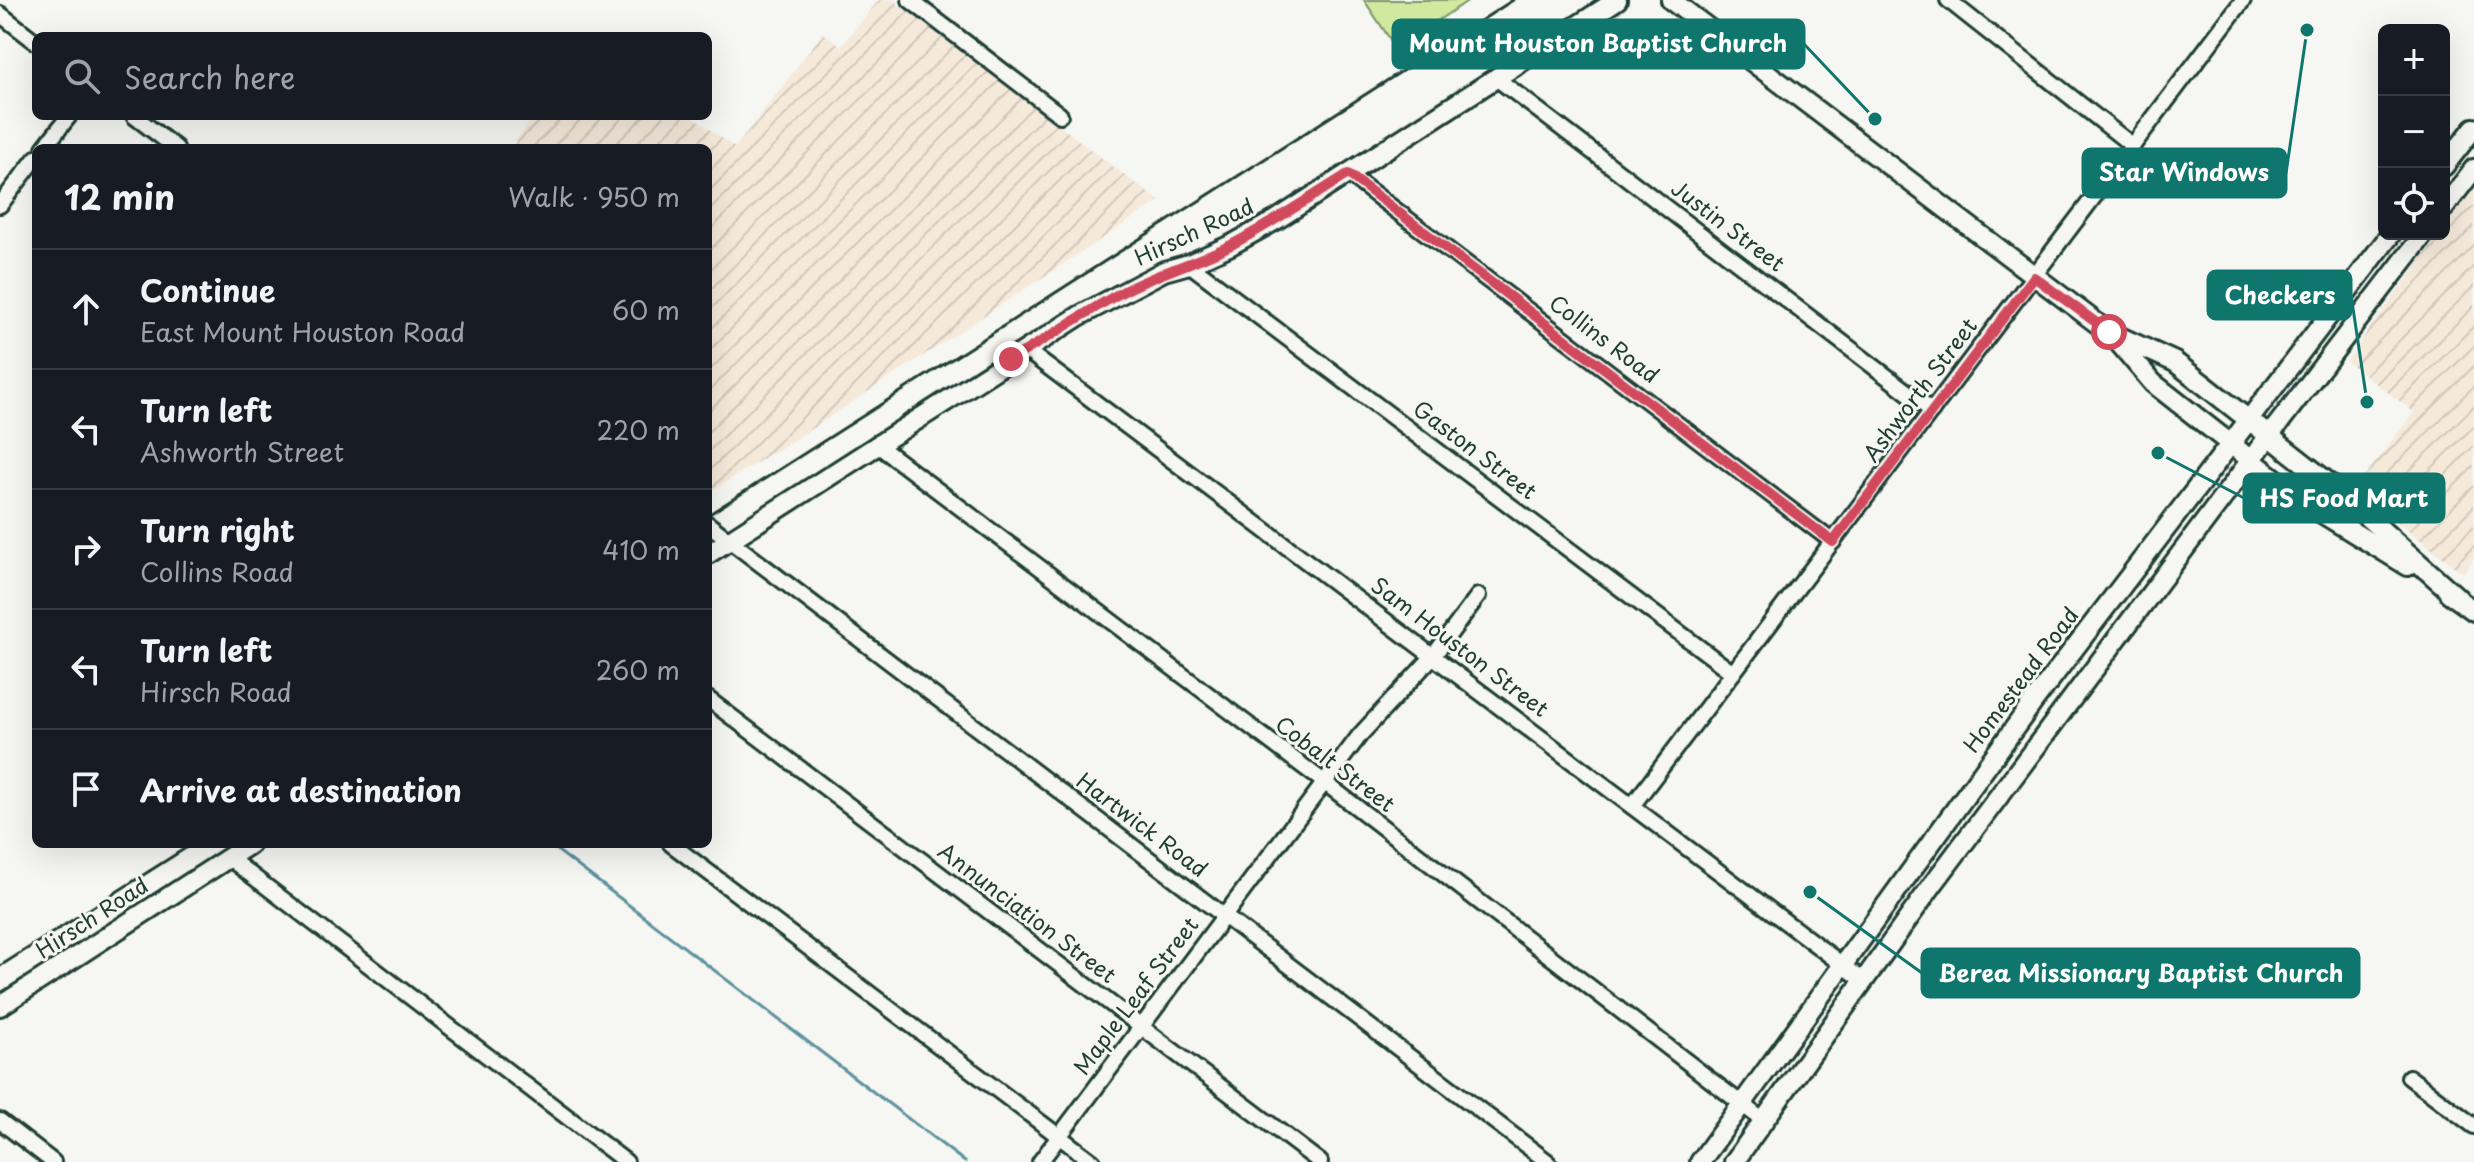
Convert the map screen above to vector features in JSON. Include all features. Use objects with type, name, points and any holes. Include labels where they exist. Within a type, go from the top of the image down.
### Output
[{"type":"main road","name":"Hirsch Road","points":[[712,551],[1079,316],[1164,271],[1189,264],[1231,245],[1348,174],[1617,0]]},
{"type":"main road","points":[[1671,0],[2109,332],[2175,362],[2329,483],[2474,611]]},
{"type":"main road","points":[[2450,158],[2474,128]]},
{"type":"main road","points":[[2450,200],[2474,169]]},
{"type":"main road","name":"Homestead Road","points":[[1700,1162],[2034,701],[2386,240]]},
{"type":"main road","points":[[1734,1162],[1955,856],[2419,240]]},
{"type":"main road","points":[[2375,254],[2398,268]]},
{"type":"main road","points":[[2109,332],[2153,383],[2312,507],[2458,598]]},
{"type":"main road","points":[[2312,507],[2329,483]]},
{"type":"main road","points":[[2125,582],[2148,598]]},
{"type":"main road","points":[[2034,701],[2058,718]]},
{"type":"main road","points":[[1931,843],[1955,856]]},
{"type":"main road","name":"Hirsch Road","points":[[0,1006],[244,848]]},
{"type":"street","points":[[910,0],[1060,115]]},
{"type":"street","points":[[1948,0],[2133,146]]},
{"type":"street","points":[[2223,0],[2240,5]]},
{"type":"street","name":"Ashworth Street","points":[[1632,806],[2240,5]]},
{"type":"street","points":[[0,14],[32,39]]},
{"type":"street","name":"Justin Street","points":[[1496,78],[1932,411]]},
{"type":"street","points":[[47,144],[66,120]]},
{"type":"street","points":[[139,120],[171,144]]},
{"type":"street","points":[[0,205],[32,163]]},
{"type":"street","name":"Collins Road","points":[[1348,174],[1833,542]]},
{"type":"street","name":"Gaston Street","points":[[1189,264],[1733,673]]},
{"type":"street","name":"Sam Houston Street","points":[[1027,351],[1864,981]]},
{"type":"street","name":"Cobalt Street","points":[[876,444],[1324,782],[1765,1122]]},
{"type":"street","name":"Hartwick Road","points":[[712,527],[1548,1162]]},
{"type":"street","name":"Maple Leaf Street","points":[[1040,1162],[1360,735],[1434,655],[1478,596]]},
{"type":"street","name":"Annunciation Street","points":[[712,702],[1320,1162]]},
{"type":"street","points":[[676,848],[1093,1162]]},
{"type":"street","points":[[229,858],[626,1162]]},
{"type":"street","points":[[2409,1077],[2474,1126]]},
{"type":"street","points":[[0,1121],[53,1162]]},
{"type":"shaded area","points":[[879,0],[893,0],[1159,201],[712,491],[712,144],[513,144],[532,120],[697,120],[735,148],[823,33],[841,46]]},
{"type":"shaded area","points":[[2474,188],[2474,558],[2463,573],[2355,489],[2414,412],[2346,361],[2436,240],[2450,240],[2450,220]]},
{"type":"green space","points":[[1364,0],[1469,0],[1396,48]]},
{"type":"waterway","points":[[554,848],[965,1162]]},
{"type":"railway","points":[[712,512],[1513,0]]},
{"type":"railway","points":[[0,966],[186,848]]},
{"type":"place","name":"Star Windows","points":[[2307,30]]},
{"type":"place","name":"Mount Houston Baptist Church","points":[[1875,119]]},
{"type":"place","name":"Checkers","points":[[2367,402]]},
{"type":"place","name":"HS Food Mart","points":[[2158,453]]},
{"type":"place","name":"Berea Missionary Baptist Church","points":[[1810,892]]},
{"type":"route","points":[[1011,359],[1126,290],[1164,271],[1189,264],[1231,245],[1348,174],[1833,542],[2034,277],[2109,332]]}]
